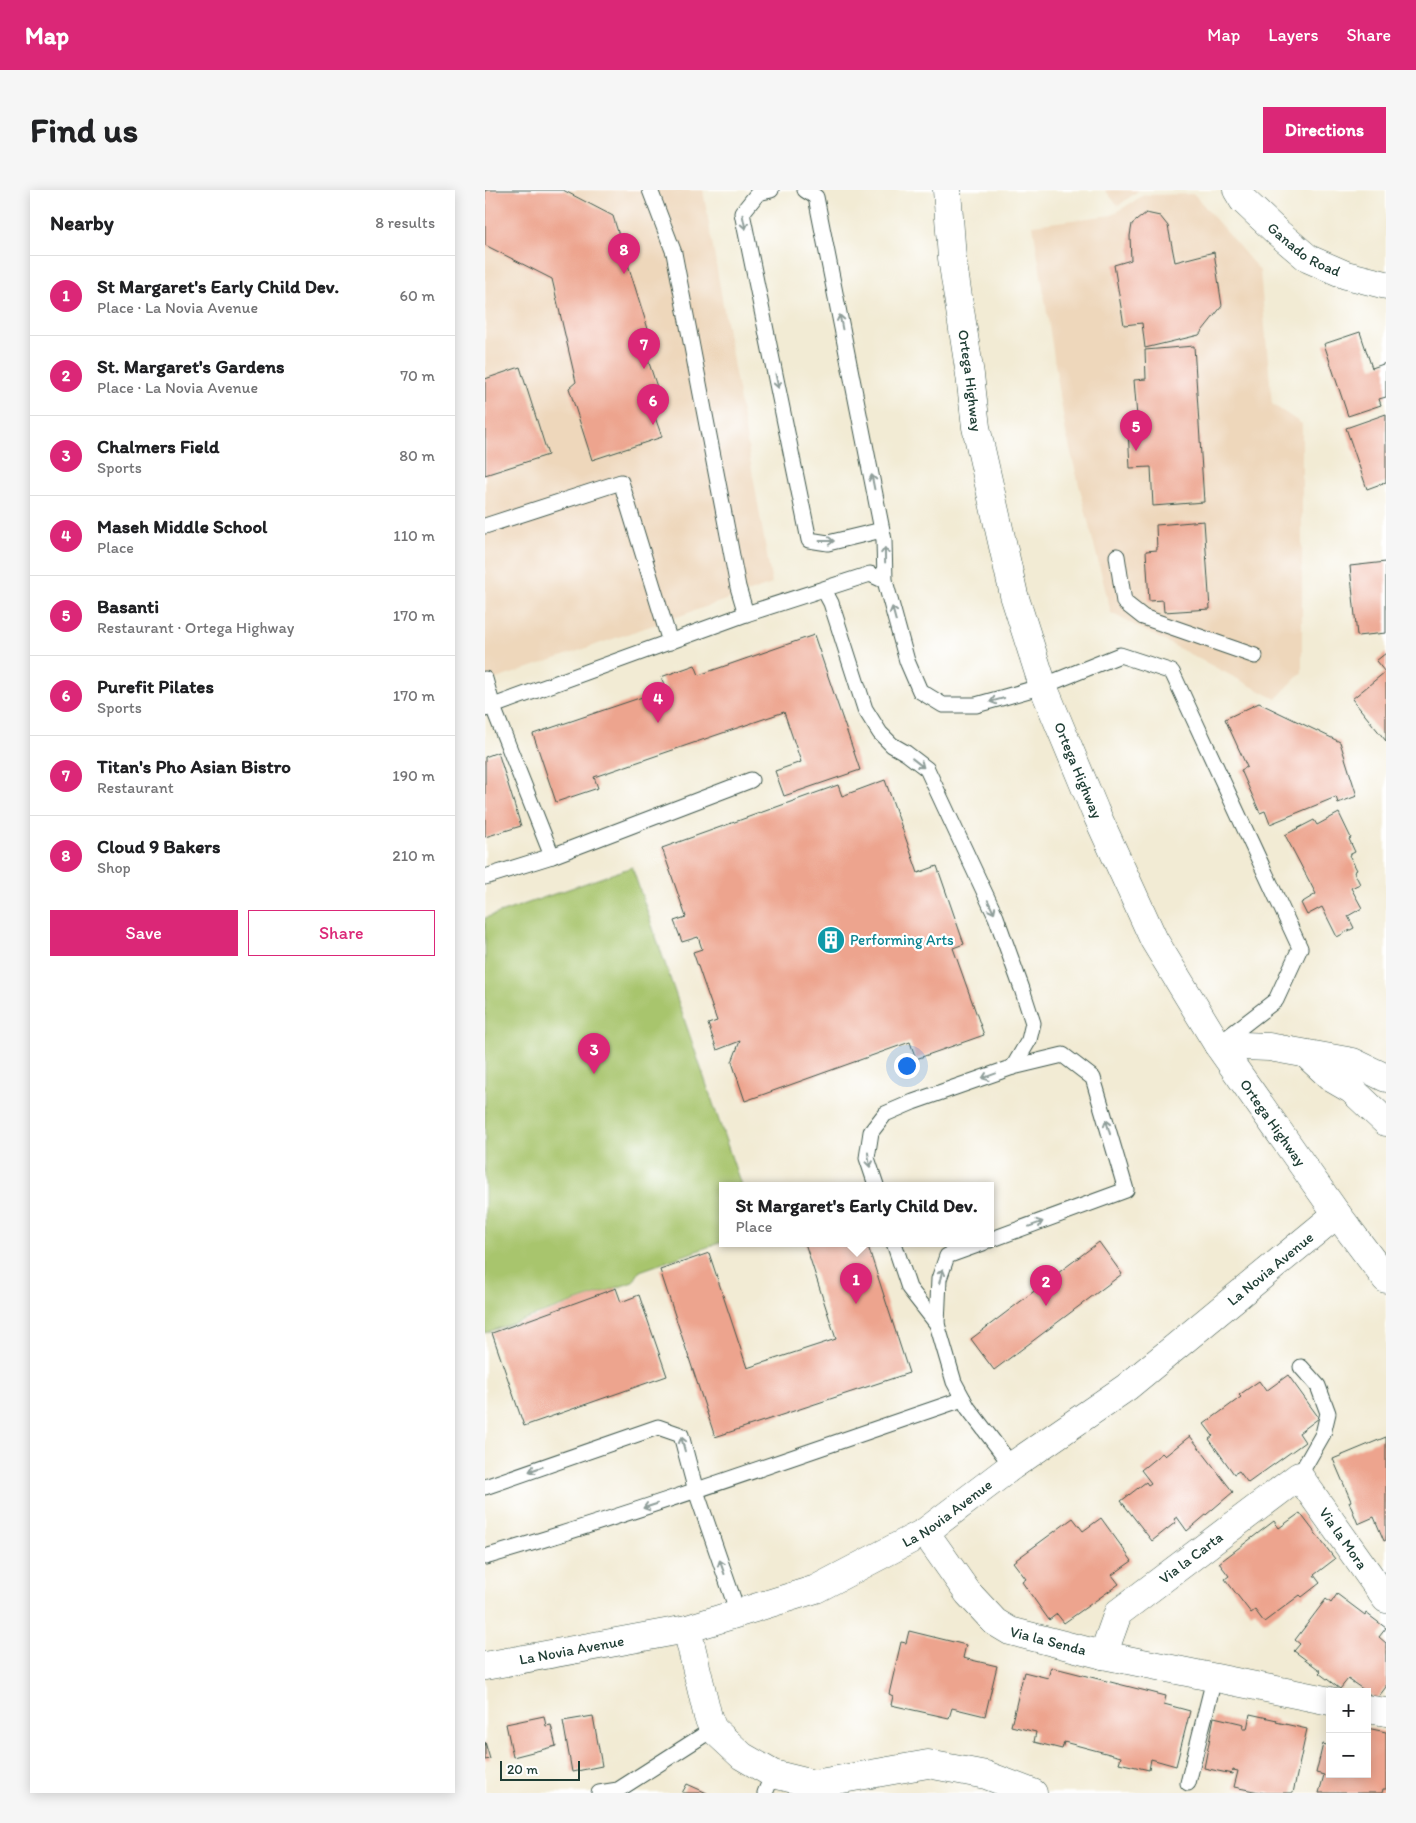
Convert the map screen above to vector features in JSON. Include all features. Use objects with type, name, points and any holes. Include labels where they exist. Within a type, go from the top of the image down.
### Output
[{"type":"main road","name":"Ortega Highway","points":[[947,190],[952,258],[976,427],[1014,595],[1043,686],[1095,811],[1154,940],[1218,1045],[1337,1214],[1386,1279]]},
{"type":"main road","name":"Ganado Road","points":[[1237,190],[1243,200],[1309,259],[1346,275],[1386,285]]},
{"type":"main road","points":[[1218,1045],[1269,1047],[1353,1062],[1386,1078]]},
{"type":"main road","points":[[1305,1054],[1333,1079],[1352,1090],[1386,1122]]},
{"type":"main road","name":"La Novia Avenue","points":[[485,1666],[687,1630],[816,1589],[925,1532],[1012,1466],[1127,1387],[1337,1214]]},
{"type":"main road","name":"Via la Mora","points":[[1299,1476],[1386,1599]]},
{"type":"main road","name":"Via la Carta","points":[[1103,1655],[1118,1613],[1299,1476]]},
{"type":"main road","name":"Via la Senda","points":[[925,1532],[968,1593],[995,1622],[1010,1631],[1103,1655],[1326,1700]]},
{"type":"main road","points":[[687,1630],[708,1718],[713,1729],[769,1784],[854,1785],[928,1764],[986,1775],[1033,1793]]},
{"type":"main road","points":[[1371,1710],[1386,1712]]},
{"type":"lane","points":[[650,190],[675,253],[737,588],[746,614]]},
{"type":"lane","points":[[771,190],[758,193],[742,213],[809,540],[828,543],[882,530]]},
{"type":"lane","points":[[805,190],[816,198],[885,540],[885,581],[907,662],[920,691],[943,706],[976,705],[1043,686],[1120,655],[1173,672],[1300,948],[1275,1000],[1218,1045]]},
{"type":"lane","points":[[485,526],[621,482],[670,642]]},
{"type":"lane","points":[[1117,556],[1124,602],[1143,617],[1255,656]]},
{"type":"lane","points":[[489,708],[746,614],[870,574],[885,581]]},
{"type":"lane","points":[[825,590],[865,708],[880,733],[893,745],[927,769],[996,917],[1033,1023],[1029,1040],[1013,1067]]},
{"type":"lane","points":[[485,679],[489,708],[552,856]]},
{"type":"lane","points":[[485,877],[552,856],[751,780]]},
{"type":"lane","points":[[875,1182],[867,1158],[871,1132],[885,1114],[913,1102],[1013,1067],[1063,1055],[1093,1078],[1126,1190],[994,1239]]},
{"type":"lane","points":[[895,1247],[909,1288],[937,1324]]},
{"type":"lane","points":[[972,1247],[947,1256],[939,1279],[937,1324],[954,1382],[968,1408],[1012,1466]]},
{"type":"lane","points":[[1299,1476],[1323,1434],[1328,1413],[1318,1386],[1301,1367]]},
{"type":"lane","points":[[485,1557],[580,1529],[696,1491],[963,1398]]},
{"type":"lane","points":[[485,1487],[658,1427],[681,1435],[696,1491],[738,1613]]},
{"type":"lane","points":[[1188,1783],[1214,1679]]},
{"type":"lane","points":[[599,1793],[618,1790],[713,1729]]},
{"type":"shaded area","points":[[485,190],[703,190],[772,584],[485,683]]},
{"type":"shaded area","points":[[1105,190],[1139,190],[1118,206]]},
{"type":"shaded area","points":[[1194,194],[1260,271],[1272,404],[1302,424],[1302,672],[1276,699],[1111,613],[1066,433],[1033,225],[1112,215],[1144,195]]},
{"type":"green space","points":[[632,867],[740,1182],[719,1182],[719,1243],[640,1271],[633,1282],[485,1333],[485,918]]},
{"type":"building","points":[[485,190],[563,190],[613,216],[648,329],[640,336],[662,402],[651,406],[662,437],[592,460],[569,388],[576,382],[552,279],[485,245]]},
{"type":"building","points":[[1146,213],[1160,216],[1168,226],[1175,262],[1214,252],[1222,306],[1199,335],[1145,348],[1142,323],[1124,325],[1114,265],[1131,260],[1130,236],[1132,224]]},
{"type":"building","points":[[1360,332],[1372,368],[1386,363],[1386,397],[1379,399],[1381,405],[1348,416],[1324,344]]},
{"type":"building","points":[[1194,346],[1204,502],[1153,506],[1151,467],[1130,468],[1128,429],[1138,429],[1134,380],[1146,379],[1145,350]]},
{"type":"building","points":[[520,367],[548,455],[485,475],[485,379]]},
{"type":"building","points":[[1386,414],[1386,482],[1367,489],[1346,428]]},
{"type":"building","points":[[1204,521],[1210,609],[1164,612],[1163,600],[1149,601],[1146,551],[1157,550],[1156,525]]},
{"type":"building","points":[[1386,562],[1386,633],[1357,636],[1350,566]]},
{"type":"building","points":[[814,635],[860,770],[784,796],[775,771],[801,762],[784,712],[594,777],[598,788],[556,802],[533,734],[666,689],[661,677],[695,665],[699,675]]},
{"type":"building","points":[[1386,653],[1386,741],[1352,699],[1385,672],[1376,661]]},
{"type":"building","points":[[1259,703],[1340,742],[1357,796],[1338,803],[1336,797],[1270,824],[1265,811],[1260,813],[1241,770],[1247,767],[1225,719]]},
{"type":"building","points":[[498,752],[521,826],[485,837],[485,757]]},
{"type":"building","name":"Performing Arts","points":[[885,780],[918,873],[937,866],[964,944],[953,948],[984,1035],[916,1059],[910,1042],[745,1101],[732,1062],[740,1041],[717,1050],[708,1024],[717,1021],[693,952],[702,949],[698,937],[682,942],[674,921],[686,917],[662,848],[838,785],[842,796]]},
{"type":"building","points":[[1339,813],[1351,838],[1349,839],[1355,852],[1349,855],[1357,870],[1354,872],[1360,884],[1351,888],[1362,908],[1348,916],[1354,928],[1337,937],[1322,907],[1307,915],[1301,903],[1316,894],[1285,835],[1314,820],[1317,825]]},
{"type":"building","points":[[1099,1242],[1122,1274],[994,1370],[971,1339]]},
{"type":"building","points":[[806,1247],[868,1247],[909,1373],[715,1437],[660,1270],[709,1253],[747,1368],[836,1339]]},
{"type":"building","points":[[616,1288],[621,1302],[639,1295],[667,1376],[524,1426],[492,1333]]},
{"type":"building","points":[[1288,1375],[1319,1418],[1299,1433],[1305,1442],[1248,1483],[1239,1471],[1234,1474],[1209,1439],[1213,1436],[1204,1424],[1241,1397],[1239,1395],[1259,1381],[1266,1391]]},
{"type":"building","points":[[1190,1436],[1233,1492],[1187,1531],[1177,1517],[1174,1519],[1176,1522],[1152,1541],[1121,1501],[1146,1482],[1148,1485],[1151,1483],[1141,1470],[1162,1453],[1165,1456]]},
{"type":"building","points":[[1386,1437],[1386,1540],[1384,1541],[1374,1517],[1358,1524],[1349,1502],[1351,1501],[1333,1459]]},
{"type":"building","points":[[1300,1513],[1335,1559],[1314,1575],[1320,1583],[1302,1597],[1300,1595],[1264,1622],[1255,1610],[1251,1613],[1225,1579],[1229,1576],[1219,1563],[1274,1521],[1279,1528]]},
{"type":"building","points":[[1073,1518],[1083,1531],[1101,1518],[1132,1561],[1112,1575],[1119,1584],[1064,1623],[1057,1614],[1049,1620],[1022,1582],[1026,1579],[1013,1562]]},
{"type":"building","points":[[1337,1594],[1386,1628],[1379,1637],[1386,1643],[1386,1687],[1376,1700],[1371,1696],[1371,1688],[1361,1688],[1348,1679],[1339,1688],[1319,1673],[1321,1671],[1294,1651],[1300,1644],[1295,1640],[1326,1599],[1331,1603]]},
{"type":"building","points":[[909,1631],[966,1645],[963,1658],[997,1666],[985,1716],[952,1708],[949,1718],[891,1705],[893,1696],[889,1694],[901,1642],[906,1643]]},
{"type":"building","points":[[1051,1667],[1166,1696],[1164,1704],[1190,1711],[1176,1766],[1151,1759],[1149,1770],[1119,1763],[1121,1757],[1064,1742],[1062,1749],[1034,1742],[1036,1732],[1011,1726],[1024,1672],[1048,1678]]},
{"type":"building","points":[[1250,1714],[1307,1729],[1293,1793],[1264,1793],[1234,1787],[1238,1771],[1233,1770],[1232,1774],[1204,1768],[1214,1717],[1244,1724],[1243,1729],[1247,1729]]},
{"type":"building","points":[[544,1716],[546,1726],[551,1725],[556,1746],[513,1757],[506,1724]]},
{"type":"building","points":[[593,1716],[602,1766],[572,1772],[563,1721]]},
{"type":"building","points":[[1371,1729],[1386,1732],[1386,1789],[1383,1789],[1382,1793],[1319,1793],[1324,1775],[1316,1773],[1323,1744],[1326,1745],[1326,1778],[1371,1778]]},
{"type":"building","points":[[485,1742],[490,1759],[485,1760]]},
{"type":"building","points":[[687,1784],[707,1793],[682,1793]]},
{"type":"place","name":"Cloud 9 Bakers","points":[[624,274]]},
{"type":"place","name":"Titan's Pho Asian Bistro","points":[[644,369]]},
{"type":"place","name":"Purefit Pilates","points":[[653,425]]},
{"type":"place","name":"Basanti","points":[[1136,451]]},
{"type":"place","name":"Maseh Middle School","points":[[658,723]]},
{"type":"place","name":"Performing Arts","points":[[831,940]]},
{"type":"place","name":"Chalmers Field","points":[[594,1074]]},
{"type":"place","name":"St Margaret's Early Child Dev.","points":[[856,1304]]},
{"type":"place","name":"St. Margaret's Gardens","points":[[1046,1306]]}]
